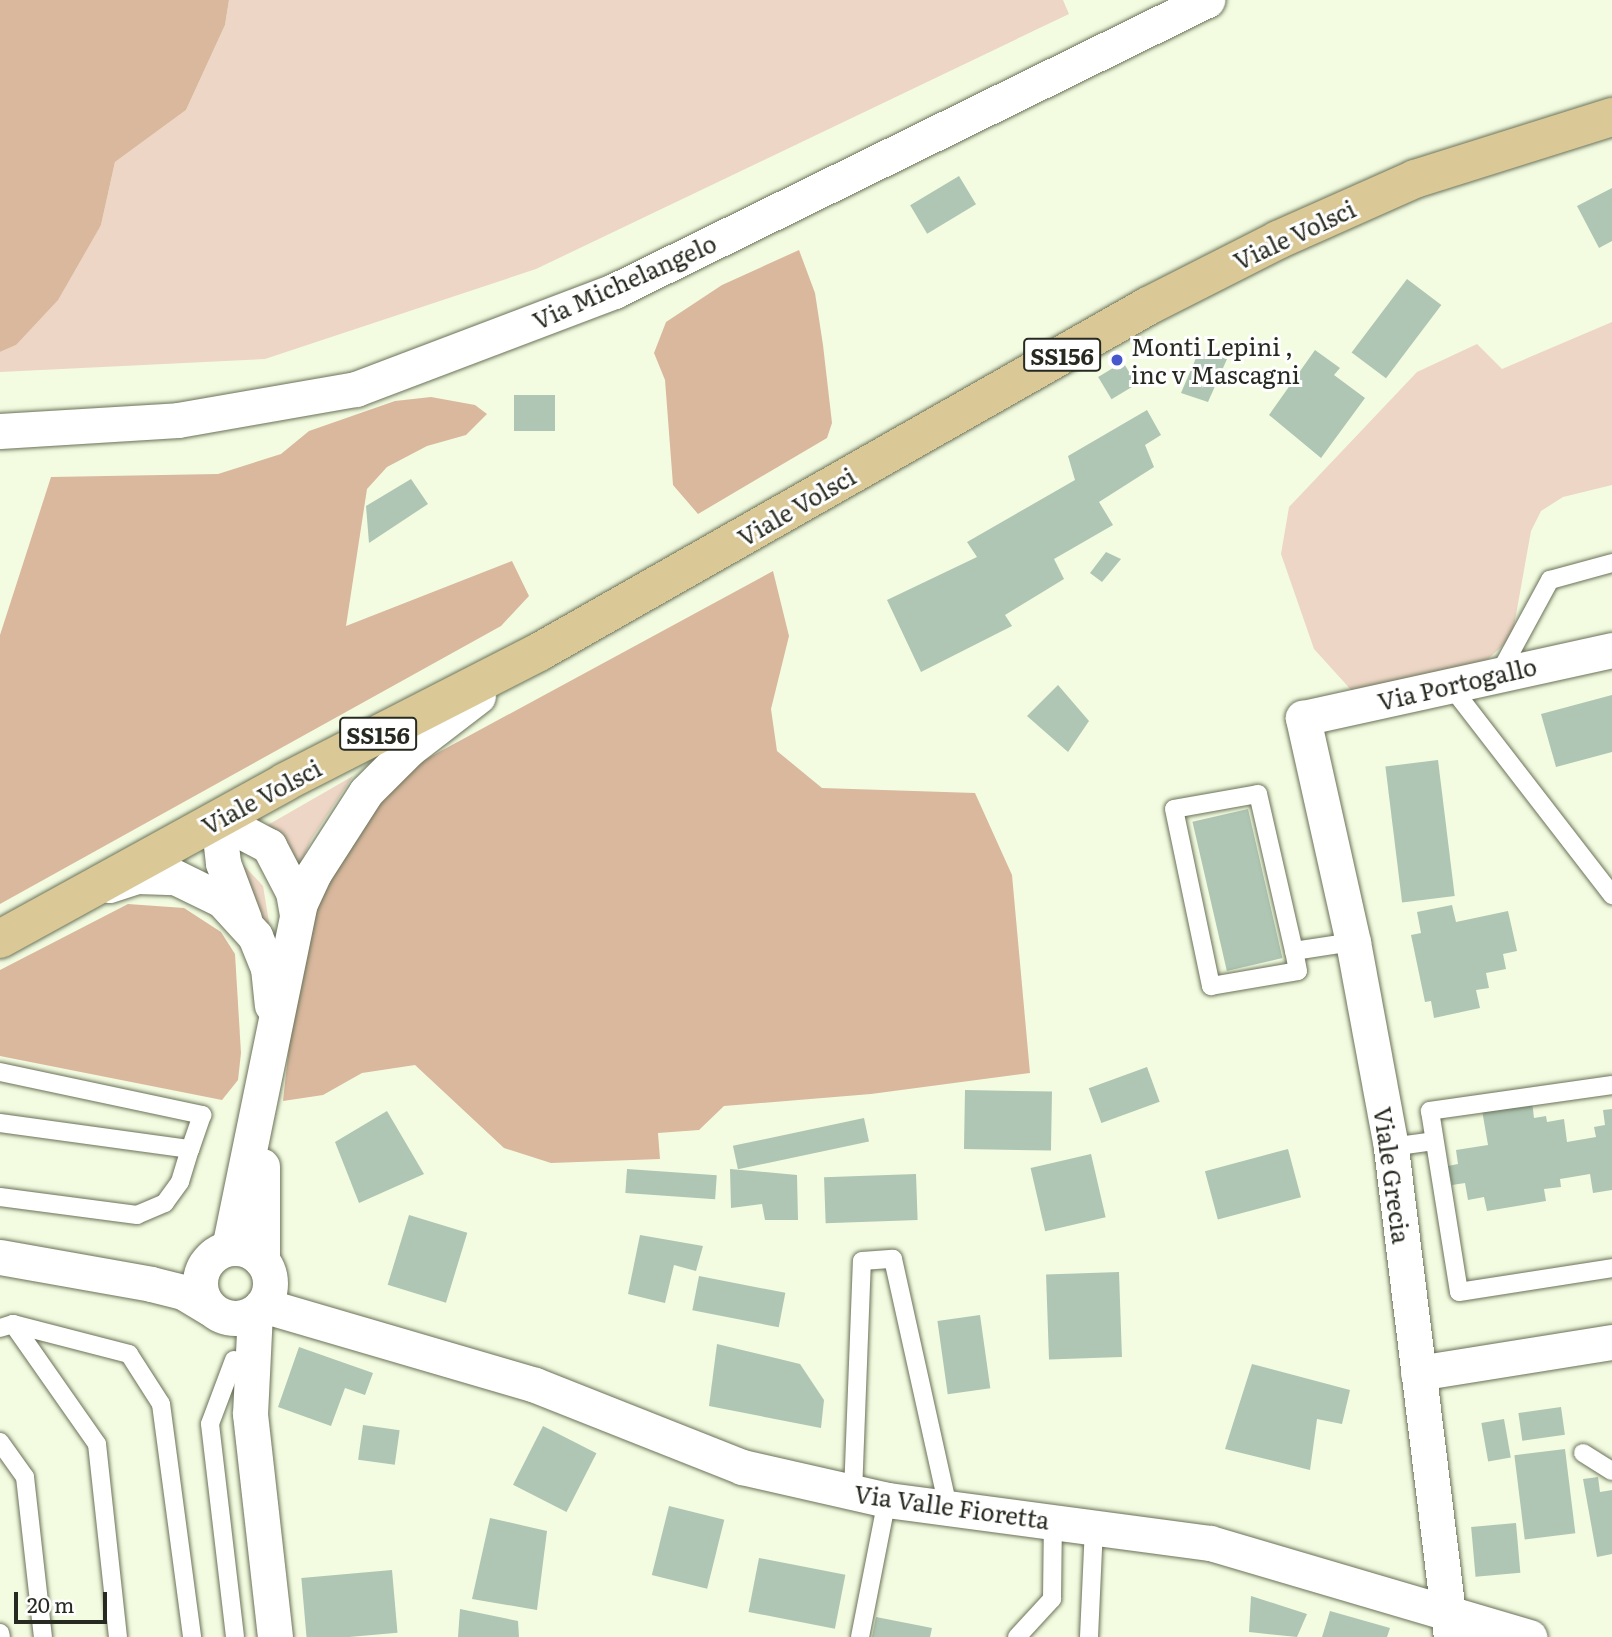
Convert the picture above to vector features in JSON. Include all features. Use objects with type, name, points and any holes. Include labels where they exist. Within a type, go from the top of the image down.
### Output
[{"type":"main road","name":"Viale Volsci","points":[[0,939],[218,818],[539,652],[1148,306],[1278,240],[1415,179],[1612,117]]},
{"type":"street","name":"Via Michelangelo","points":[[0,431],[178,420],[356,389],[614,291],[1207,0]]},
{"type":"street","name":"Via Portogallo","points":[[1304,718],[1500,672],[1612,650]]},
{"type":"street","points":[[250,1414],[262,1289],[264,1093],[297,914],[314,873],[366,792],[418,742],[539,652]]},
{"type":"street","name":"Viale Grecia","points":[[1304,718],[1353,942],[1391,1147],[1449,1626]]},
{"type":"street","points":[[218,818],[269,846],[293,892],[297,914]]},
{"type":"street","points":[[218,818],[223,863],[246,923],[268,968],[271,1044]]},
{"type":"street","points":[[88,891],[137,876],[174,877],[207,890],[246,923]]},
{"type":"street","points":[[264,1093],[217,1256],[200,1287],[214,1311],[234,1360],[250,1414],[275,1637]]},
{"type":"street","points":[[132,1279],[217,1256],[251,1252],[262,1289]]},
{"type":"street","points":[[0,1257],[132,1279],[183,1292],[214,1311],[241,1318],[262,1289]]},
{"type":"street","name":"Via Valle Fioretta","points":[[262,1289],[383,1341],[535,1385],[741,1467],[887,1500],[1054,1520],[1210,1543],[1449,1626],[1529,1637]]},
{"type":"street","points":[[1418,1373],[1612,1342]]},
{"type":"lane","points":[[1500,672],[1550,579],[1612,563]]},
{"type":"lane","points":[[1449,684],[1612,895]]},
{"type":"lane","points":[[1258,794],[1294,951],[1298,971],[1211,986],[1174,809],[1258,794]]},
{"type":"lane","points":[[1294,951],[1353,942]]},
{"type":"lane","points":[[0,1072],[202,1115],[180,1182],[165,1203],[137,1215],[0,1196]]},
{"type":"lane","points":[[1612,1085],[1430,1111],[1459,1292],[1612,1268]]},
{"type":"lane","points":[[0,1123],[190,1149]]},
{"type":"lane","points":[[1391,1147],[1434,1140]]},
{"type":"lane","points":[[853,1493],[862,1261],[893,1259],[948,1508]]},
{"type":"lane","points":[[6,1326],[97,1444],[118,1637]]},
{"type":"lane","points":[[6,1326],[129,1354],[161,1404],[192,1637]]},
{"type":"lane","points":[[234,1360],[210,1424],[235,1637]]},
{"type":"lane","points":[[1,1444],[25,1477],[43,1637]]},
{"type":"lane","points":[[1583,1453],[1612,1471]]},
{"type":"lane","points":[[860,1637],[887,1500]]},
{"type":"lane","points":[[1017,1637],[1052,1599],[1054,1520]]},
{"type":"lane","points":[[1089,1637],[1094,1526]]},
{"type":"shaded area","points":[[0,0],[229,0],[225,25],[186,110],[115,162],[101,225],[58,300],[16,345],[0,352]]},
{"type":"shaded area","points":[[229,0],[1063,0],[1069,14],[536,269],[265,359],[0,372],[0,352],[16,345],[101,225],[115,162],[186,110],[225,25]]},
{"type":"shaded area","points":[[799,250],[815,293],[823,345],[832,423],[827,438],[698,514],[673,485],[665,380],[654,353],[666,322],[722,285]]},
{"type":"shaded area","points":[[1612,322],[1612,485],[1563,497],[1541,511],[1531,531],[1512,637],[1486,661],[1353,692],[1314,649],[1281,554],[1289,507],[1417,372],[1477,344],[1502,369]]},
{"type":"shaded area","points":[[431,397],[475,405],[487,414],[466,435],[427,446],[387,467],[367,489],[346,626],[512,561],[529,596],[501,626],[0,904],[0,635],[51,477],[218,474],[281,454],[309,431],[395,401]]},
{"type":"shaded area","points":[[773,571],[789,636],[771,709],[777,751],[822,788],[975,793],[1012,875],[1030,1073],[871,1094],[724,1106],[699,1130],[658,1133],[660,1159],[551,1163],[504,1148],[415,1065],[362,1073],[323,1095],[283,1101],[294,1000],[317,909],[342,852],[374,802],[417,764]]},
{"type":"shaded area","points":[[353,776],[311,840],[294,878],[266,826]]},
{"type":"shaded area","points":[[237,858],[263,886],[271,934],[247,892]]},
{"type":"shaded area","points":[[128,904],[184,908],[221,932],[235,954],[241,1053],[238,1080],[222,1100],[0,1056],[0,970]]},
{"type":"building","points":[[959,176],[976,204],[927,234],[910,205]]},
{"type":"building","points":[[1612,188],[1612,241],[1599,248],[1577,206]]},
{"type":"building","points":[[1407,279],[1441,305],[1386,378],[1352,352]]},
{"type":"building","points":[[1315,350],[1340,368],[1334,375],[1365,398],[1321,458],[1269,415]]},
{"type":"building","points":[[1199,351],[1227,359],[1208,402],[1181,393]]},
{"type":"building","points":[[1123,362],[1136,384],[1112,399],[1098,377]]},
{"type":"building","points":[[514,395],[555,395],[555,431],[514,431]]},
{"type":"building","points":[[1147,410],[1161,435],[1145,445],[1154,467],[1099,502],[1113,525],[1054,559],[1064,579],[1005,615],[1012,626],[921,672],[887,600],[977,557],[967,542],[1075,480],[1068,456]]},
{"type":"building","points":[[411,479],[428,504],[369,543],[366,506]]},
{"type":"building","points":[[1106,552],[1121,559],[1102,582],[1090,573]]},
{"type":"building","points":[[1058,685],[1089,721],[1068,752],[1027,716]]},
{"type":"building","points":[[1612,695],[1612,752],[1556,767],[1541,714]]},
{"type":"building","points":[[1438,760],[1455,896],[1402,902],[1385,766]]},
{"type":"building","points":[[1248,809],[1282,958],[1227,971],[1192,822]]},
{"type":"building","points":[[1452,905],[1456,922],[1508,911],[1517,951],[1503,954],[1506,969],[1486,973],[1489,988],[1476,990],[1480,1008],[1434,1018],[1431,1001],[1425,1002],[1411,935],[1421,933],[1417,912]]},
{"type":"building","points":[[1147,1067],[1160,1102],[1101,1123],[1089,1088]]},
{"type":"building","points":[[965,1090],[1052,1092],[1051,1151],[964,1149]]},
{"type":"building","points":[[1532,1101],[1534,1118],[1546,1116],[1547,1122],[1564,1119],[1567,1142],[1596,1137],[1594,1127],[1605,1125],[1603,1110],[1612,1109],[1612,1190],[1593,1193],[1590,1174],[1560,1179],[1561,1187],[1544,1189],[1546,1201],[1487,1211],[1484,1197],[1468,1200],[1465,1183],[1452,1185],[1448,1166],[1458,1164],[1456,1150],[1488,1145],[1482,1110]]},
{"type":"building","points":[[387,1111],[424,1174],[359,1203],[335,1142]]},
{"type":"building","points":[[864,1118],[869,1141],[738,1169],[733,1146]]},
{"type":"building","points":[[1288,1149],[1301,1197],[1218,1220],[1205,1171]]},
{"type":"building","points":[[1091,1154],[1106,1217],[1045,1231],[1031,1168]]},
{"type":"building","points":[[627,1169],[717,1175],[715,1199],[625,1193]]},
{"type":"building","points":[[730,1169],[797,1175],[798,1220],[765,1220],[762,1204],[731,1208]]},
{"type":"building","points":[[916,1174],[918,1220],[826,1223],[824,1177]]},
{"type":"building","points":[[409,1215],[467,1233],[446,1303],[388,1285]]},
{"type":"building","points":[[640,1235],[703,1246],[696,1271],[674,1265],[665,1303],[628,1294]]},
{"type":"building","points":[[1119,1272],[1122,1357],[1049,1359],[1046,1275]]},
{"type":"building","points":[[699,1276],[785,1293],[779,1327],[692,1310]]},
{"type":"building","points":[[980,1315],[990,1388],[948,1394],[937,1321]]},
{"type":"building","points":[[717,1344],[800,1364],[824,1400],[821,1428],[709,1406]]},
{"type":"building","points":[[299,1347],[373,1373],[365,1395],[345,1388],[331,1426],[278,1407]]},
{"type":"building","points":[[1252,1364],[1350,1390],[1342,1424],[1317,1419],[1310,1470],[1225,1449]]},
{"type":"building","points":[[1561,1407],[1565,1435],[1522,1441],[1518,1413]]},
{"type":"building","points":[[1504,1419],[1511,1457],[1488,1461],[1481,1423]]},
{"type":"building","points":[[363,1425],[400,1430],[395,1465],[358,1460]]},
{"type":"building","points":[[543,1426],[596,1453],[566,1512],[513,1485]]},
{"type":"building","points":[[1565,1449],[1575,1533],[1525,1540],[1514,1455]]},
{"type":"building","points":[[1598,1477],[1600,1492],[1612,1490],[1612,1554],[1597,1557],[1583,1479]]},
{"type":"building","points":[[669,1506],[724,1520],[707,1589],[652,1575]]},
{"type":"building","points":[[490,1518],[547,1531],[537,1610],[472,1599]]},
{"type":"building","points":[[1516,1523],[1520,1573],[1476,1577],[1471,1527]]},
{"type":"building","points":[[759,1558],[845,1575],[835,1629],[749,1612]]},
{"type":"building","points":[[392,1570],[397,1633],[307,1637],[301,1578]]},
{"type":"building","points":[[1251,1596],[1307,1614],[1297,1637],[1249,1632]]},
{"type":"building","points":[[460,1609],[518,1621],[519,1637],[458,1637]]},
{"type":"building","points":[[1330,1611],[1390,1628],[1387,1637],[1322,1637]]},
{"type":"building","points":[[876,1617],[932,1628],[930,1637],[872,1637]]},
{"type":"place","name":"Monti Lepini , inc v Mascagni","points":[[1117,360]]}]
